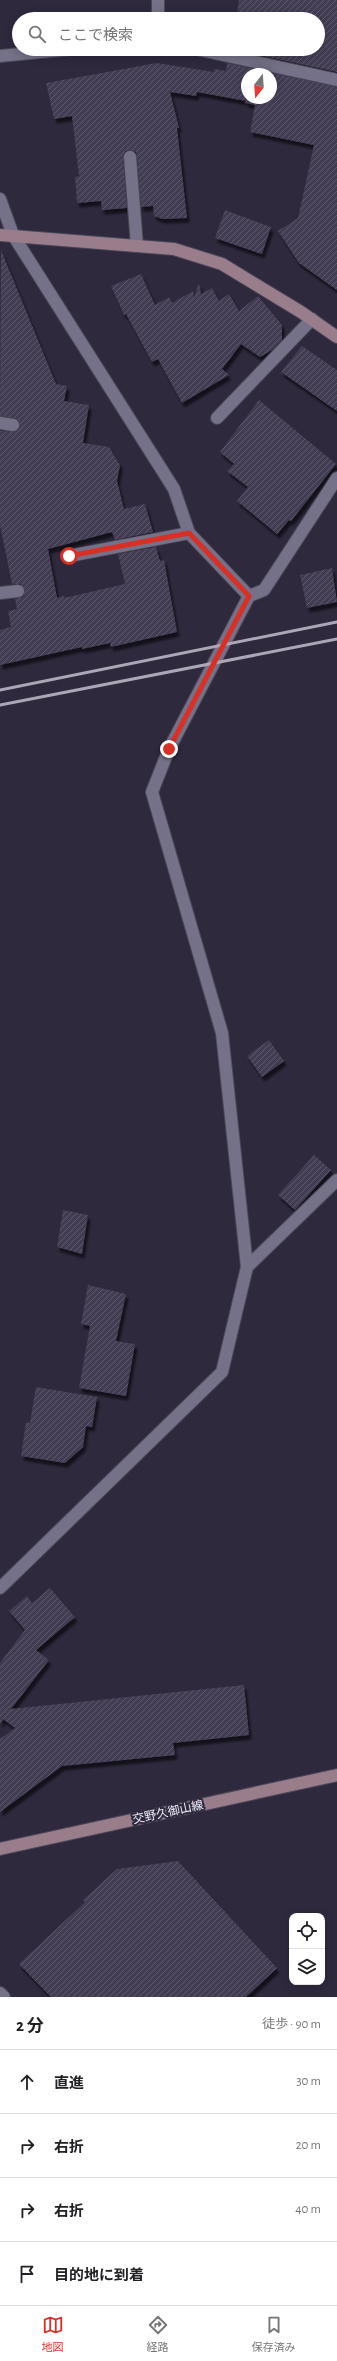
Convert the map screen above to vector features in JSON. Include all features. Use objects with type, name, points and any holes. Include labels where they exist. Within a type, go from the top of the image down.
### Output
[{"type":"street","points":[[158,0],[158,12]]},
{"type":"street","points":[[0,56],[12,55]]},
{"type":"street","points":[[228,56],[337,80]]},
{"type":"street","points":[[130,157],[137,246]]},
{"type":"street","points":[[0,199],[13,235],[174,489],[189,533],[249,596]]},
{"type":"street","points":[[0,235],[174,249],[222,264],[337,337]]},
{"type":"street","points":[[217,418],[312,320]]},
{"type":"street","points":[[0,423],[13,425]]},
{"type":"street","points":[[0,1588],[222,1372],[247,1267],[222,1033],[152,792],[169,749],[249,596],[264,590],[337,478]]},
{"type":"street","points":[[69,556],[189,533]]},
{"type":"street","points":[[0,593],[18,591]]},
{"type":"street","points":[[247,1267],[337,1180]]},
{"type":"street","name":"交野久御山線","points":[[0,1849],[337,1775]]},
{"type":"street","points":[[0,1993],[4,1997]]},
{"type":"building","points":[[239,0],[337,0],[337,72],[263,56],[325,56],[325,12],[237,12]]},
{"type":"building","points":[[157,63],[214,72],[214,69],[226,71],[227,63],[250,68],[241,68],[241,100],[197,92],[196,96],[170,92],[179,128],[177,128],[187,218],[163,219],[154,216],[153,206],[141,207],[137,156],[136,152],[130,150],[125,151],[123,157],[127,208],[102,210],[101,201],[77,203],[75,177],[79,176],[72,116],[54,119],[46,83]]},
{"type":"building","points":[[277,74],[337,87],[337,290],[299,263],[278,231],[298,218],[314,145],[250,132],[255,105],[250,104],[277,104]]},
{"type":"building","points":[[225,210],[271,227],[262,254],[215,238]]},
{"type":"building","points":[[1,250],[56,384],[67,386],[64,401],[89,405],[83,443],[109,447],[120,465],[117,481],[124,509],[145,504],[153,532],[115,540],[112,532],[48,549],[57,598],[64,596],[64,598],[125,584],[118,554],[156,547],[160,561],[164,560],[177,632],[111,647],[110,643],[82,649],[82,647],[0,665],[0,630],[11,627],[8,611],[17,609],[15,599],[23,597],[25,591],[21,584],[12,584],[0,525],[0,431],[15,432],[20,426],[17,419],[0,416]]},
{"type":"building","points":[[141,274],[155,305],[169,297],[172,303],[193,291],[194,298],[199,283],[201,294],[212,288],[219,301],[229,294],[239,311],[258,296],[282,325],[282,340],[272,350],[260,357],[241,344],[222,369],[229,375],[182,403],[158,359],[152,362],[126,314],[124,315],[111,286]]},
{"type":"building","points":[[302,346],[337,370],[337,411],[281,372]]},
{"type":"building","points":[[259,400],[336,464],[291,521],[289,520],[277,534],[237,501],[248,487],[227,471],[234,464],[220,452]]},
{"type":"building","points":[[332,568],[337,602],[307,608],[300,575]]},
{"type":"building","points":[[269,1040],[284,1061],[262,1077],[247,1056]]},
{"type":"building","points":[[314,1155],[331,1170],[295,1210],[278,1195]]},
{"type":"building","points":[[63,1210],[88,1215],[82,1254],[57,1247]]},
{"type":"building","points":[[88,1285],[126,1294],[116,1341],[135,1344],[126,1396],[79,1388],[90,1326],[81,1324]]},
{"type":"building","points":[[36,1387],[97,1397],[92,1427],[86,1426],[83,1447],[65,1463],[21,1456],[26,1422],[30,1423]]},
{"type":"building","points":[[50,1588],[75,1617],[36,1650],[49,1660],[11,1709],[244,1685],[249,1735],[173,1743],[175,1755],[62,1766],[0,1812],[0,1739],[15,1728],[3,1719],[0,1724],[0,1663],[25,1630],[9,1611],[27,1596],[32,1603]]},
{"type":"building","points":[[178,1861],[277,1968],[246,1997],[51,1997],[19,1964],[85,1902],[83,1900],[117,1869]]},
{"type":"railway","points":[[0,690],[337,622]]},
{"type":"railway","points":[[0,705],[337,639]]},
{"type":"route","points":[[69,556],[189,533],[249,596],[169,749]]}]
